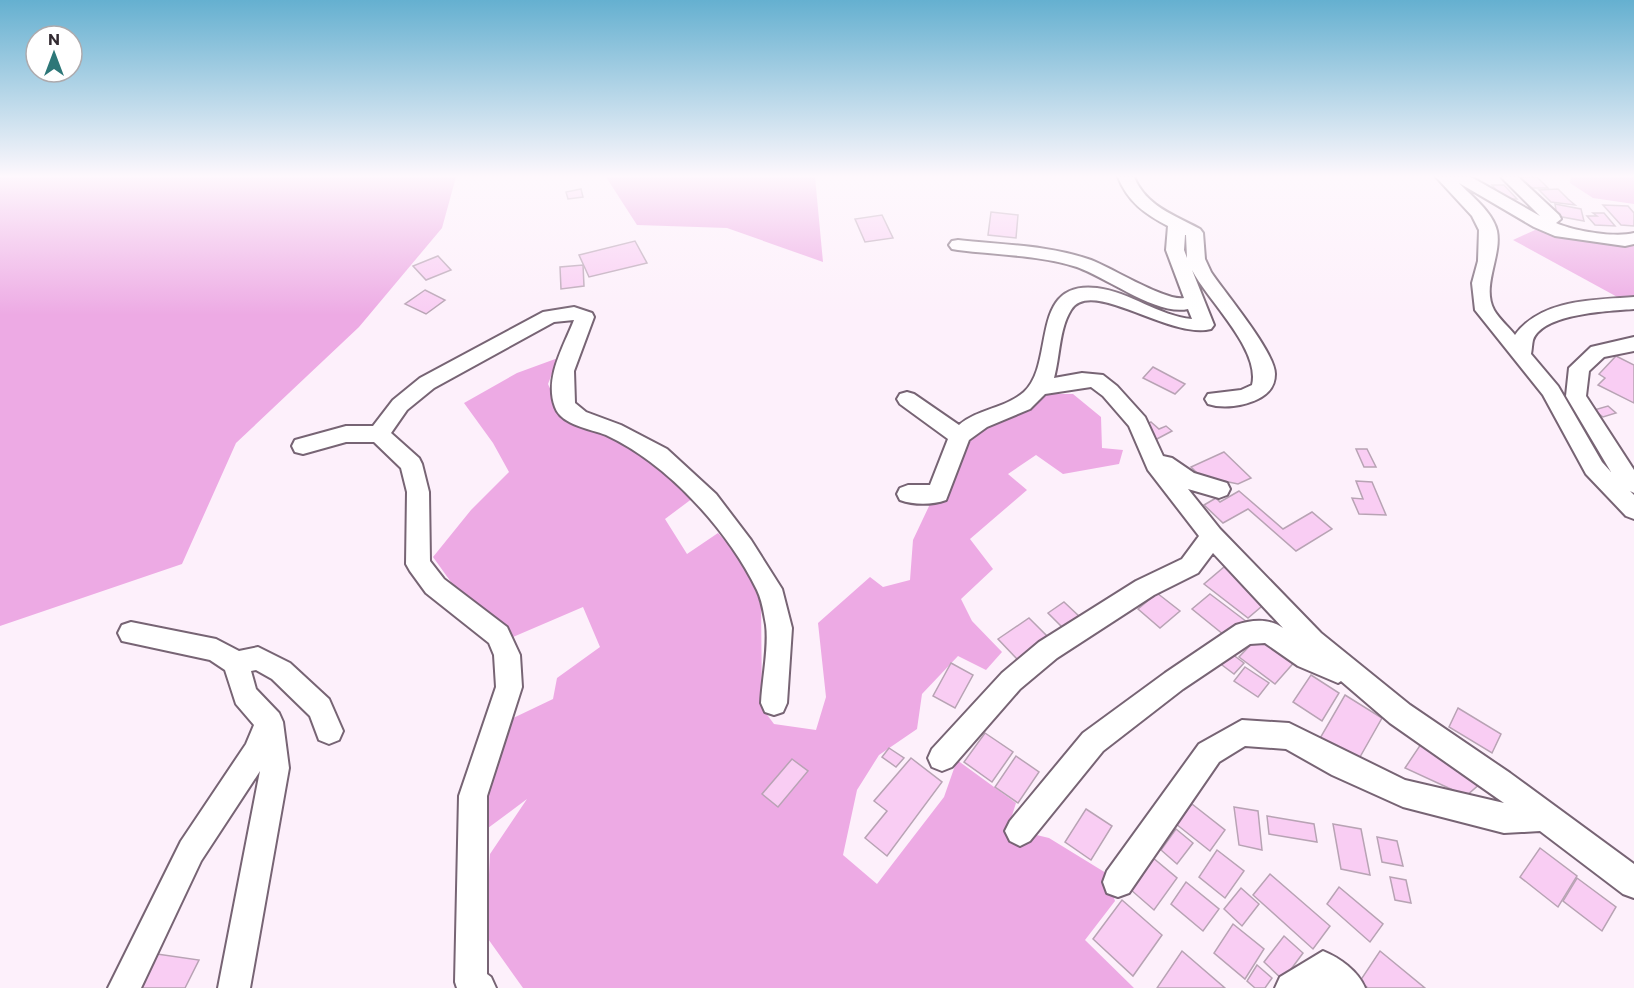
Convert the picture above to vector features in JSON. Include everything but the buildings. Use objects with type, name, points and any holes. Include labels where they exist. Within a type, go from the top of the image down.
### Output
[{"type":"street","points":[[908,494],[938,494],[960,436],[984,420],[1025,404],[1039,388],[1050,357],[1058,312],[1067,300],[1082,293],[1101,295],[1191,327],[1204,326],[1175,250],[1177,223]]},
{"type":"street","points":[[1179,223],[1194,232],[1196,260],[1202,273],[1260,356],[1265,374],[1261,389],[1244,397],[1215,399]]},
{"type":"street","points":[[1484,223],[1488,230],[1487,261],[1481,283],[1484,310],[1551,391],[1594,468],[1634,510]]},
{"type":"street","points":[[1540,223],[1561,232],[1625,241],[1634,237]]},
{"type":"street","points":[[1567,223],[1634,237]]},
{"type":"street","points":[[958,245],[1058,256],[1085,264],[1162,300],[1179,305],[1196,301]]},
{"type":"street","points":[[1521,355],[1524,337],[1534,325],[1576,307],[1634,303]]},
{"type":"street","points":[[379,434],[400,405],[428,383],[550,316],[574,313],[585,317],[565,362],[561,388],[565,407],[579,417],[614,430],[660,455],[708,500],[743,547],[770,589],[780,628],[774,703]]},
{"type":"street","points":[[1630,472],[1576,396],[1579,368],[1598,352],[1634,344]]},
{"type":"street","points":[[1039,388],[1082,380],[1096,380],[1110,391],[1138,422],[1156,464],[1212,536],[1312,641],[1400,714],[1544,816],[1634,884]]},
{"type":"street","points":[[907,399],[960,436]]},
{"type":"street","points":[[303,446],[346,434],[379,434],[411,464],[418,492],[418,564],[435,586],[498,636],[507,656],[509,687],[473,796],[471,982],[480,988]]},
{"type":"street","points":[[1153,457],[1187,480],[1220,489]]},
{"type":"street","points":[[942,758],[1011,681],[1048,650],[1145,588],[1190,566],[1212,536]]},
{"type":"street","points":[[1020,831],[1093,742],[1174,681],[1245,633],[1269,632],[1307,658],[1359,680]]},
{"type":"street","points":[[131,633],[216,651],[236,663],[245,695],[269,722],[275,768],[234,988]]},
{"type":"street","points":[[236,663],[258,658],[281,671],[320,708],[329,730]]},
{"type":"street","points":[[124,988],[190,851],[256,753],[269,722]]},
{"type":"street","points":[[1118,882],[1209,753],[1242,733],[1289,736],[1342,765],[1403,793],[1504,818],[1544,816]]},
{"type":"street","points":[[1291,988],[1323,967],[1349,988]]},
{"type":"shaded area","points":[[0,223],[443,223],[442,228],[359,327],[236,443],[182,564],[0,626]]},
{"type":"shaded area","points":[[636,223],[819,223],[823,262],[727,228],[637,225]]},
{"type":"shaded area","points":[[1535,230],[1634,241],[1634,299],[1621,299],[1513,240]]},
{"type":"shaded area","points":[[558,358],[548,384],[562,416],[594,429],[634,450],[693,498],[665,519],[687,554],[718,533],[737,553],[761,598],[762,708],[774,724],[816,730],[826,697],[818,623],[870,577],[883,587],[910,580],[913,540],[939,485],[958,428],[1032,394],[1073,394],[1101,417],[1102,448],[1123,450],[1119,464],[1063,474],[1036,455],[1008,474],[1027,490],[970,539],[993,569],[961,599],[972,621],[1002,652],[986,670],[958,656],[922,694],[917,729],[879,755],[857,790],[843,855],[877,884],[944,797],[957,760],[1016,803],[1008,828],[1049,838],[1106,873],[1115,901],[1085,940],[1134,988],[523,988],[486,936],[490,854],[527,799],[484,831],[482,804],[503,723],[553,699],[557,678],[600,647],[583,607],[513,637],[461,596],[433,557],[471,510],[509,472],[493,443],[464,403],[517,373]]}]
